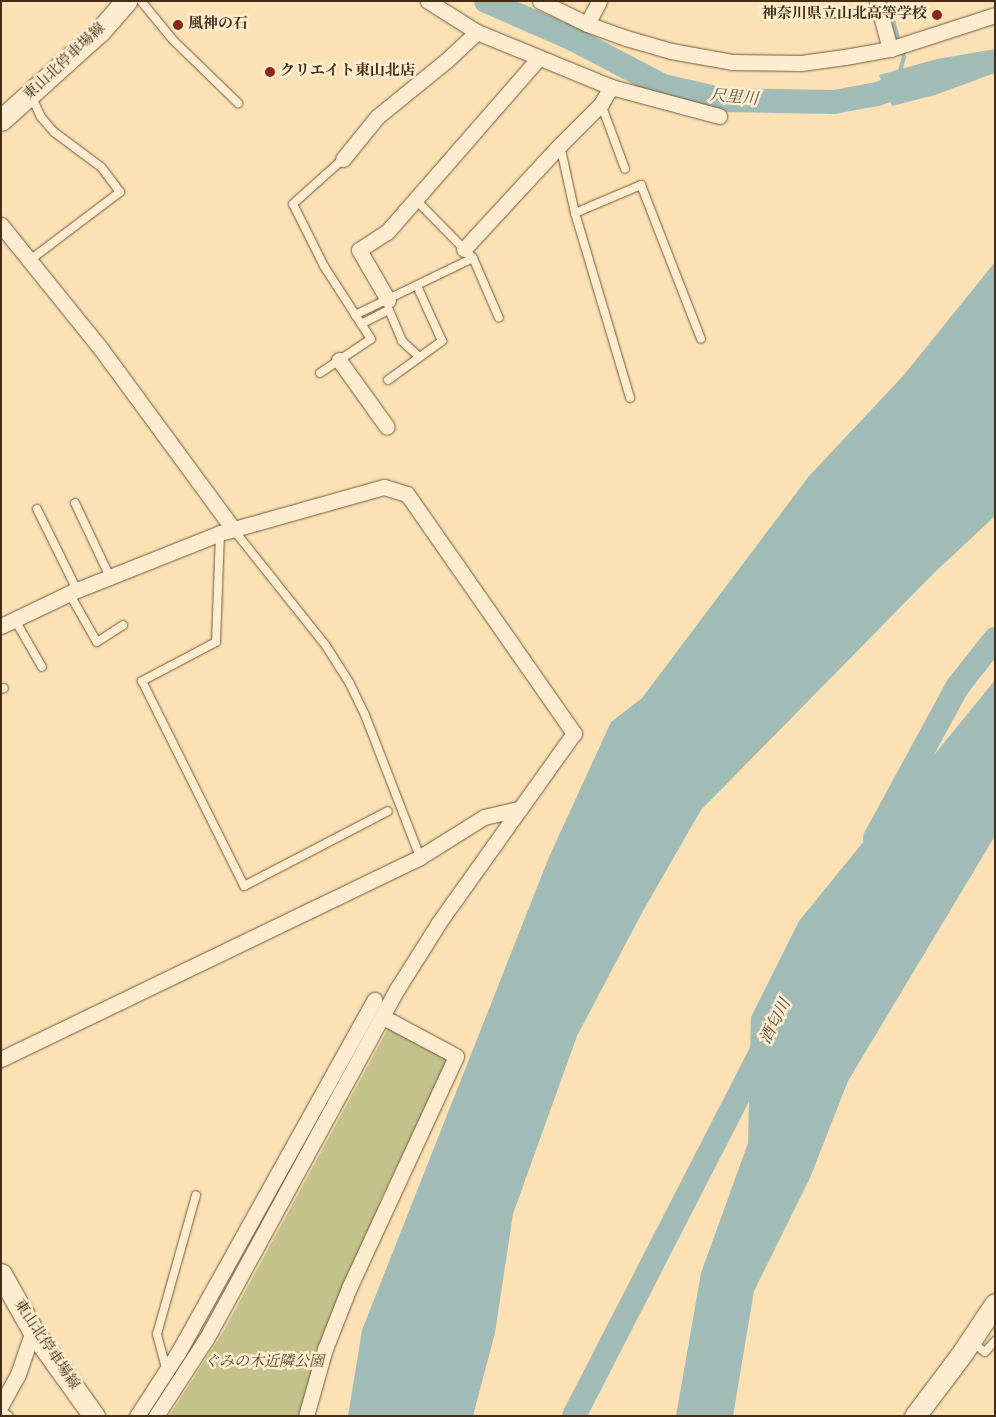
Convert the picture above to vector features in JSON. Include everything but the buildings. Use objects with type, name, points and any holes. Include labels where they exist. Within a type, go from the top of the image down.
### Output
[{"type":"main road","name":"東山北停車場線","points":[[1,120],[100,31],[126,1]]},
{"type":"main road","name":"東山北停車場線","points":[[1,1274],[34,1331],[94,1416]]},
{"type":"main road","points":[[915,1416],[971,1341],[995,1304]]},
{"type":"street","points":[[428,1],[477,32],[611,88],[718,116]]},
{"type":"street","points":[[540,1],[586,24],[671,51],[732,62],[801,63],[891,49],[995,15]]},
{"type":"street","points":[[586,24],[599,1]]},
{"type":"street","points":[[877,1],[891,49]]},
{"type":"street","points":[[343,160],[377,117],[447,60],[477,32]]},
{"type":"street","points":[[388,300],[359,250],[387,232],[539,58]]},
{"type":"street","points":[[468,254],[560,144],[601,104],[611,88]]},
{"type":"street","points":[[1,225],[106,356],[227,531]]},
{"type":"street","points":[[339,360],[387,427]]},
{"type":"street","points":[[1,626],[73,592],[227,531],[384,487],[407,494],[574,733],[438,924],[397,989],[206,1339],[156,1416]]},
{"type":"street","points":[[1,1059],[420,856],[484,817],[520,809]]},
{"type":"street","points":[[137,1416],[166,1370],[374,1000]]},
{"type":"street","points":[[306,1416],[326,1349],[349,1288],[456,1056],[383,1017]]},
{"type":"street","points":[[2,1404],[18,1374],[34,1331]]},
{"type":"lane","points":[[141,1],[172,40],[238,103]]},
{"type":"lane","points":[[30,260],[120,192],[101,167],[54,132],[41,117],[31,95]]},
{"type":"lane","points":[[601,104],[625,169]]},
{"type":"lane","points":[[560,144],[574,213],[630,398]]},
{"type":"lane","points":[[320,373],[371,339],[324,266],[293,204],[343,160]]},
{"type":"lane","points":[[574,213],[641,185],[702,339]]},
{"type":"lane","points":[[416,200],[468,254],[499,318]]},
{"type":"lane","points":[[355,314],[417,286],[468,254]]},
{"type":"lane","points":[[388,380],[442,341],[417,286]]},
{"type":"lane","points":[[361,324],[389,310],[402,341],[419,357]]},
{"type":"lane","points":[[74,503],[110,577]]},
{"type":"lane","points":[[37,509],[97,642],[124,625]]},
{"type":"lane","points":[[227,531],[216,642],[142,681],[244,886],[388,811]]},
{"type":"lane","points":[[227,531],[326,646],[349,682],[365,715],[420,856]]},
{"type":"lane","points":[[15,620],[42,667]]},
{"type":"lane","points":[[166,1370],[157,1334],[196,1195]]},
{"type":"lane","points":[[971,1341],[984,1352],[995,1341]]},
{"type":"lane","points":[[2,1404],[9,1416]]},
{"type":"green space","name":"ぐみの木近隣公園","points":[[390,1025],[444,1054],[448,1062],[381,1199],[302,1416],[169,1416],[223,1332]]},
{"type":"water","points":[[995,49],[995,73],[935,95],[892,106],[879,75],[937,59]]},
{"type":"water","points":[[995,262],[995,516],[934,573],[701,810],[643,911],[577,1036],[513,1214],[495,1333],[473,1416],[348,1416],[362,1330],[549,857],[611,722],[642,698],[809,476],[903,376]]},
{"type":"water","points":[[995,680],[995,836],[848,1081],[810,1178],[754,1291],[733,1416],[676,1416],[701,1273],[748,1143],[751,1017],[799,921]]},
{"type":"waterway","name":"尺里川","points":[[486,1],[573,39],[663,86],[724,100],[834,102],[877,94],[915,81]]},
{"type":"waterway","points":[[888,1],[899,42]]},
{"type":"waterway","points":[[900,71],[904,57],[901,49]]},
{"type":"waterway","name":"酒匂川","points":[[875,838],[958,686],[995,639]]},
{"type":"waterway","name":"酒匂川","points":[[574,1416],[765,1044]]},
{"type":"place","name":"神奈川県立山北高等学校","points":[[937,15]]},
{"type":"place","name":"風神の石","points":[[178,25]]},
{"type":"place","name":"クリエイト東山北店","points":[[270,72]]}]
